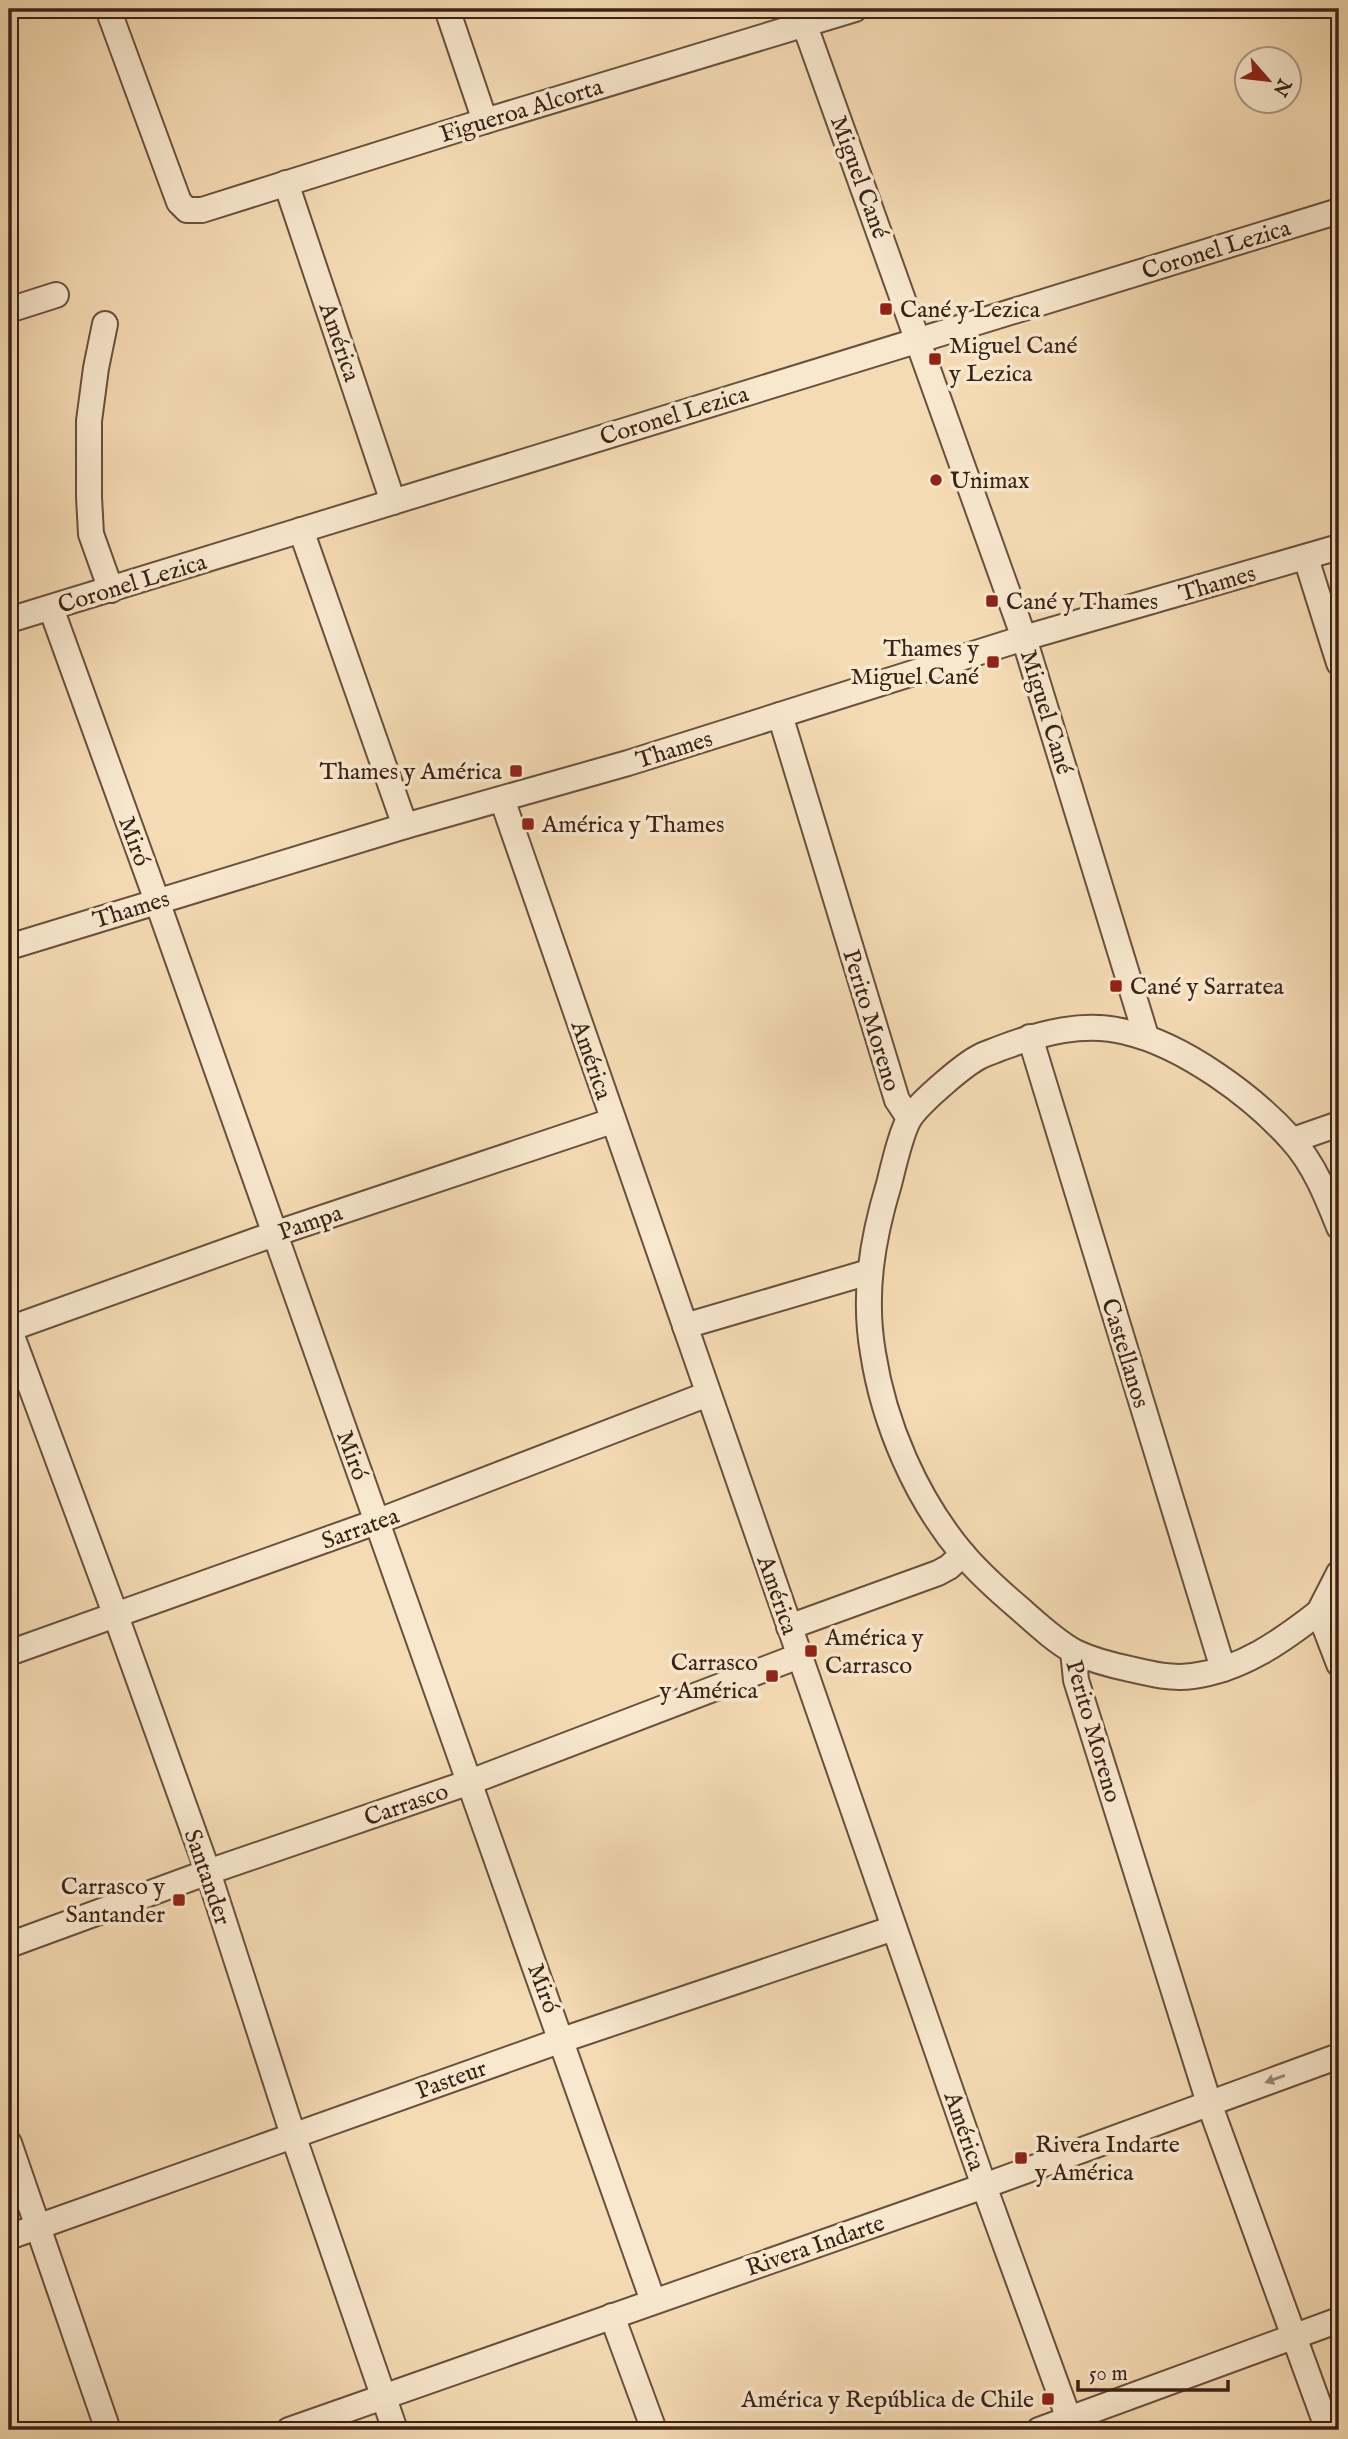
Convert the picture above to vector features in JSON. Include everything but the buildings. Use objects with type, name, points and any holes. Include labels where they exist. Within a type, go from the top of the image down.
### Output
[{"type":"street","name":"Figueroa Alcorta","points":[[108,9],[179,202],[187,210],[202,210],[485,121],[802,16],[855,9]]},
{"type":"street","points":[[447,9],[485,121]]},
{"type":"street","name":"Miguel Cané","points":[[802,16],[1024,638],[1146,1036]]},
{"type":"street","name":"América","points":[[286,183],[393,502]]},
{"type":"street","name":"Coronel Lezica","points":[[9,620],[1339,211]]},
{"type":"street","points":[[9,310],[56,295]]},
{"type":"street","points":[[105,324],[89,421],[89,497],[91,534],[111,590]]},
{"type":"street","points":[[301,530],[405,826]]},
{"type":"street","name":"Thames","points":[[9,947],[405,826],[628,763],[1024,638],[1339,547]]},
{"type":"street","points":[[1306,558],[1339,663]]},
{"type":"street","name":"Miró","points":[[51,608],[653,2301]]},
{"type":"street","name":"Perito Moreno","points":[[780,715],[897,1100],[909,1118],[877,1224],[869,1272],[869,1317],[873,1354],[898,1444],[922,1494],[963,1554],[1037,1624],[1073,1651],[1076,1680],[1209,2103],[1328,2430]]},
{"type":"street","name":"América","points":[[502,799],[984,2186],[1075,2427]]},
{"type":"street","points":[[909,1118],[939,1088],[978,1057],[1030,1037],[1075,1028],[1111,1028],[1146,1036],[1236,1088],[1293,1140],[1313,1171],[1339,1227]]},
{"type":"street","name":"Castellanos","points":[[1030,1037],[1223,1669]]},
{"type":"street","name":"Pampa","points":[[9,1328],[274,1234],[612,1121]]},
{"type":"street","points":[[1293,1140],[1339,1124]]},
{"type":"street","points":[[685,1326],[869,1272]]},
{"type":"street","name":"Santander","points":[[9,1328],[208,1872],[293,2136],[395,2430]]},
{"type":"street","name":"Sarratea","points":[[9,1653],[376,1522],[708,1394]]},
{"type":"street","points":[[789,1628],[938,1573],[963,1554]]},
{"type":"street","points":[[1073,1651],[1121,1667],[1170,1677],[1194,1676],[1223,1669],[1268,1648],[1319,1612],[1339,1573]]},
{"type":"street","points":[[1319,1612],[1339,1664]]},
{"type":"street","name":"Carrasco","points":[[9,1945],[208,1872],[470,1782],[799,1656]]},
{"type":"street","name":"Pasteur","points":[[9,2237],[562,2040],[894,1928]]},
{"type":"street","name":"Rivera Indarte","points":[[289,2430],[984,2186],[1339,2056]]},
{"type":"street","points":[[9,2143],[108,2430]]},
{"type":"street","points":[[612,2316],[654,2430]]},
{"type":"street","points":[[1039,2430],[1075,2427],[1339,2320]]},
{"type":"place","name":"Cané y Lezica","points":[[886,309]]},
{"type":"place","name":"Miguel Cané y Lezica","points":[[935,359]]},
{"type":"place","name":"Unimax","points":[[936,480]]},
{"type":"place","name":"Cané y Thames","points":[[992,601]]},
{"type":"place","name":"Thames y Miguel Cané","points":[[993,662]]},
{"type":"place","name":"Thames y América","points":[[516,771]]},
{"type":"place","name":"América y Thames","points":[[528,824]]},
{"type":"place","name":"Cané y Sarratea","points":[[1116,986]]},
{"type":"place","name":"América y Carrasco","points":[[811,1651]]},
{"type":"place","name":"Carrasco y América","points":[[772,1676]]},
{"type":"place","name":"Carrasco y Santander","points":[[179,1900]]},
{"type":"place","name":"Rivera Indarte y América","points":[[1021,2158]]},
{"type":"place","name":"América y República de Chile","points":[[1048,2399]]}]
